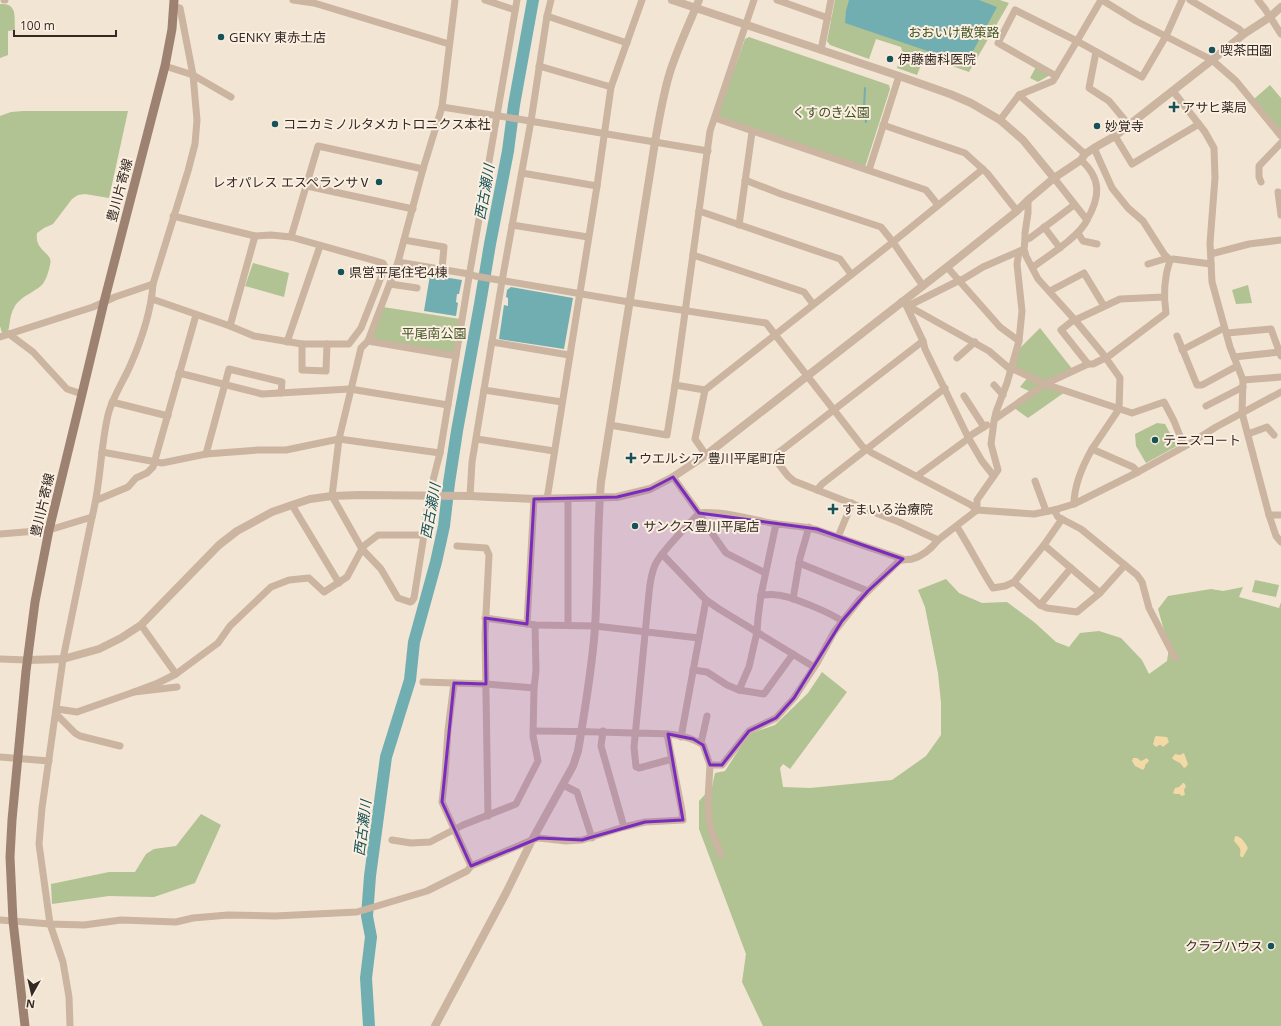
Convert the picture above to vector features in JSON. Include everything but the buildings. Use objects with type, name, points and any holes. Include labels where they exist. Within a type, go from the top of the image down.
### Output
[{"type":"main road","name":"豊川片寄線","points":[[25,1026],[13,921],[10,857],[27,660],[35,602],[49,530],[104,302],[165,66],[172,29],[174,3]]},
{"type":"street","points":[[293,0],[314,1],[449,44]]},
{"type":"street","points":[[455,0],[442,107],[423,169],[398,262],[368,341],[361,348],[339,439],[332,496],[362,549],[380,569],[398,598],[410,602],[414,598],[424,535],[433,496],[456,356],[500,116],[517,0]]},
{"type":"street","points":[[485,0],[515,10]]},
{"type":"street","points":[[470,496],[472,462],[492,342],[498,280],[512,225],[522,173],[528,120],[551,0]]},
{"type":"street","points":[[547,499],[597,186],[611,86],[642,0]]},
{"type":"street","points":[[672,0],[698,4],[745,25],[899,76],[971,103],[1000,120],[1023,140],[1087,220]]},
{"type":"street","points":[[610,425],[666,434],[675,385],[710,131],[754,0]]},
{"type":"street","points":[[778,0],[828,18]]},
{"type":"street","points":[[821,50],[831,0]]},
{"type":"street","points":[[1000,120],[1019,96],[1052,81],[1101,0],[1136,22],[1212,60],[1236,81],[1281,136]]},
{"type":"street","points":[[1056,76],[998,43],[1015,10],[1077,41],[1142,77],[1166,36],[1182,0]]},
{"type":"street","points":[[1190,0],[1239,29],[1244,34]]},
{"type":"street","points":[[1258,0],[1281,34]]},
{"type":"street","points":[[70,1026],[69,997],[63,962],[50,924],[39,844],[63,659],[92,517],[97,500],[102,452],[108,415],[112,402],[144,334],[152,300],[153,284],[195,144],[197,120],[193,74],[180,8],[174,3]]},
{"type":"street","points":[[435,1026],[506,893],[532,840],[573,766],[578,751],[593,660],[601,482],[629,302],[664,95],[670,71],[679,46],[698,4]]},
{"type":"street","points":[[0,659],[63,659],[99,649],[141,625],[219,545],[237,531],[272,512],[310,500],[332,496],[470,496],[534,499],[617,497],[650,489],[674,477],[706,455],[806,376],[904,304],[923,286],[1017,211],[1054,178],[1094,148],[1115,136],[1244,34],[1270,17],[1281,7]]},
{"type":"street","points":[[547,16],[627,43]]},
{"type":"street","points":[[1096,52],[1089,88],[1109,101],[1129,125]]},
{"type":"street","points":[[165,66],[193,74],[231,97]]},
{"type":"street","points":[[539,66],[611,86]]},
{"type":"street","points":[[869,170],[899,76]]},
{"type":"street","points":[[1173,91],[1205,132],[1214,148],[1215,178],[1210,243],[1212,282],[1225,330],[1243,383],[1242,413],[1269,515],[1276,536],[1281,542]]},
{"type":"street","points":[[1019,96],[1083,157],[1095,180],[1097,190],[1096,202],[1084,227],[1060,248],[1033,267]]},
{"type":"street","points":[[442,107],[528,120],[708,151]]},
{"type":"street","points":[[714,118],[926,190],[938,205]]},
{"type":"street","points":[[1115,136],[1132,164],[1199,124]]},
{"type":"street","points":[[884,125],[965,153],[983,169],[1017,211]]},
{"type":"street","points":[[739,225],[752,132]]},
{"type":"street","points":[[1261,182],[1259,177],[1259,166],[1281,143]]},
{"type":"street","points":[[292,238],[318,146],[423,169]]},
{"type":"street","points":[[1094,148],[1112,188],[1128,208],[1143,221],[1164,254],[1169,259]]},
{"type":"street","points":[[706,455],[695,439],[705,390],[983,169]]},
{"type":"street","points":[[522,173],[597,186]]},
{"type":"street","points":[[745,180],[881,227],[923,286]]},
{"type":"street","points":[[307,186],[413,209]]},
{"type":"street","points":[[1278,192],[1281,215]]},
{"type":"street","points":[[672,759],[644,767],[636,767],[634,747],[651,576],[654,566],[662,554],[699,513],[704,512],[741,516],[776,524],[817,528],[838,537],[910,560],[922,556],[934,546],[938,540],[957,527],[977,510],[977,500],[993,475],[998,470],[991,444],[995,420],[1019,342],[1022,311],[1017,264],[1025,240],[1028,200]]},
{"type":"street","points":[[1025,240],[1030,238],[1074,205]]},
{"type":"street","points":[[699,211],[840,259],[852,274]]},
{"type":"street","points":[[152,300],[230,326],[254,336],[302,344],[349,344],[361,328],[385,266],[383,263],[292,238],[271,235],[255,236],[174,216]]},
{"type":"street","points":[[512,225],[588,238]]},
{"type":"street","points":[[1044,227],[1060,248]]},
{"type":"street","points":[[1078,233],[1083,241],[1097,244]]},
{"type":"street","points":[[230,326],[255,236]]},
{"type":"street","points":[[404,240],[444,247],[442,269]]},
{"type":"street","points":[[1210,254],[1249,244],[1281,240]]},
{"type":"street","points":[[287,342],[320,246]]},
{"type":"street","points":[[1021,250],[1033,267],[1038,279],[1106,357],[1120,378],[1119,409],[1088,457],[1077,483],[1074,504]]},
{"type":"street","points":[[904,304],[912,304],[960,281],[983,267],[1021,250]]},
{"type":"street","points":[[693,255],[804,292],[813,304]]},
{"type":"street","points":[[916,476],[1045,384],[1106,357],[1166,313],[1164,297],[1165,279],[1169,259]]},
{"type":"street","points":[[1148,264],[1173,259],[1211,264]]},
{"type":"street","points":[[398,262],[580,294],[766,323],[862,446],[971,505],[977,510],[1034,514],[1074,504],[1138,472],[1281,392]]},
{"type":"street","points":[[947,267],[1000,327],[1019,342]]},
{"type":"street","points":[[1050,291],[1084,273],[1104,306]]},
{"type":"street","points":[[0,337],[93,307],[153,284]]},
{"type":"street","points":[[390,284],[417,288]]},
{"type":"street","points":[[1088,364],[1061,330],[1071,322],[1124,298],[1164,297]]},
{"type":"street","points":[[904,304],[969,437],[982,461],[993,475]]},
{"type":"street","points":[[904,304],[975,342],[989,351],[1011,369],[1045,384],[1132,412],[1164,402],[1174,421],[1184,446]]},
{"type":"street","points":[[97,500],[128,487],[136,478],[147,473],[156,462],[196,315]]},
{"type":"street","points":[[1182,350],[1225,330],[1271,329],[1280,354],[1234,357]]},
{"type":"street","points":[[9,334],[33,352],[67,389],[82,394]]},
{"type":"street","points":[[1177,336],[1197,385],[1202,384],[1237,366]]},
{"type":"street","points":[[368,341],[456,356]]},
{"type":"street","points":[[923,341],[778,453],[775,459],[788,476],[794,481],[899,522],[938,540]]},
{"type":"street","points":[[492,342],[569,355]]},
{"type":"street","points":[[957,358],[975,342]]},
{"type":"street","points":[[302,344],[302,370],[326,371],[326,344]]},
{"type":"street","points":[[206,454],[229,369],[282,382],[281,393]]},
{"type":"street","points":[[179,373],[262,394],[350,389],[448,405]]},
{"type":"street","points":[[1206,406],[1243,383],[1281,377]]},
{"type":"street","points":[[675,385],[705,390]]},
{"type":"street","points":[[994,385],[1003,395]]},
{"type":"street","points":[[817,490],[822,484],[945,388]]},
{"type":"street","points":[[484,390],[562,402]]},
{"type":"street","points":[[964,396],[984,427]]},
{"type":"street","points":[[112,402],[168,416]]},
{"type":"street","points":[[1248,434],[1267,427],[1274,435]]},
{"type":"street","points":[[102,452],[162,463],[206,454],[258,450],[286,450],[339,439],[440,453]]},
{"type":"street","points":[[476,439],[554,451]]},
{"type":"street","points":[[1092,449],[1133,467],[1138,472]]},
{"type":"street","points":[[674,477],[726,554],[765,573]]},
{"type":"street","points":[[1036,481],[1050,510],[1058,517],[1081,529],[1137,575],[1142,582],[1149,608],[1176,658]]},
{"type":"street","points":[[392,840],[411,843],[430,842],[454,830],[516,804],[538,761],[533,736],[534,688],[536,671],[531,624],[534,499]]},
{"type":"street","points":[[568,499],[568,625]]},
{"type":"street","points":[[838,537],[852,503]]},
{"type":"street","points":[[292,505],[339,583]]},
{"type":"street","points":[[1269,515],[1281,515]]},
{"type":"street","points":[[0,534],[49,530],[92,517]]},
{"type":"street","points":[[957,527],[988,582],[993,588],[1005,586],[1014,582],[1044,545],[1062,519]]},
{"type":"street","points":[[738,690],[749,667],[757,632],[765,573],[776,524]]},
{"type":"street","points":[[793,599],[799,563],[809,527]]},
{"type":"street","points":[[56,712],[77,712],[158,683],[174,675],[218,643],[230,626],[271,587],[289,580],[309,578],[324,592],[348,577],[362,549],[378,535],[424,535]]},
{"type":"street","points":[[1044,545],[1100,593]]},
{"type":"street","points":[[457,546],[486,548],[489,554],[486,618],[488,816]]},
{"type":"street","points":[[662,554],[706,600],[814,667]]},
{"type":"street","points":[[710,765],[722,765],[749,731],[776,718],[794,698],[842,621],[868,591],[903,559]]},
{"type":"street","points":[[799,563],[868,591]]},
{"type":"street","points":[[1014,582],[1040,605],[1047,608],[1077,612],[1100,593],[1125,565]]},
{"type":"street","points":[[1040,605],[1070,568]]},
{"type":"street","points":[[761,595],[778,595],[793,599],[836,616],[842,621]]},
{"type":"street","points":[[681,736],[706,600]]},
{"type":"street","points":[[486,618],[531,624],[595,626],[699,638]]},
{"type":"street","points":[[134,692],[178,690],[174,675],[141,625]]},
{"type":"street","points":[[693,670],[707,672],[738,690],[764,694],[793,654]]},
{"type":"street","points":[[423,682],[486,684],[534,688]]},
{"type":"street","points":[[454,683],[448,730],[442,802],[472,866]]},
{"type":"street","points":[[56,712],[75,733],[80,736],[120,746]]},
{"type":"street","points":[[701,743],[707,716]]},
{"type":"street","points":[[534,731],[603,731],[667,734],[693,739],[701,743],[710,765],[708,800],[709,820],[721,855]]},
{"type":"street","points":[[603,731],[602,746],[624,827]]},
{"type":"street","points":[[0,920],[84,925],[121,920],[176,922],[193,918],[228,915],[275,916],[357,912],[427,891],[467,871],[472,866],[539,838],[566,841],[592,838],[609,831],[646,822],[682,820],[682,811],[667,734]]},
{"type":"street","points":[[0,757],[49,761]]},
{"type":"street","points":[[562,785],[577,792],[592,838]]},
{"type":"highlighted area","points":[[673,477],[699,513],[817,529],[903,559],[868,591],[842,621],[794,698],[776,718],[749,731],[722,765],[710,765],[703,745],[693,739],[668,734],[683,820],[645,822],[582,840],[539,838],[471,866],[442,802],[454,683],[486,684],[485,618],[527,624],[534,499],[617,497],[650,489]]},
{"type":"green space","name":"おおいけ散策路","points":[[835,0],[1000,0],[1009,3],[969,72],[927,57],[923,60],[917,75],[897,68],[902,51],[901,47],[876,39],[869,59],[830,45],[827,41]]},
{"type":"green space","points":[[0,4],[6,4],[12,8],[15,16],[15,30],[8,31],[8,55],[0,58]]},
{"type":"green space","name":"くすのき公園","points":[[749,37],[889,85],[890,89],[865,167],[717,116],[745,39]]},
{"type":"green space","points":[[1036,67],[1050,75],[1038,82],[1030,78]]},
{"type":"green space","points":[[1270,85],[1281,98],[1281,131],[1254,99]]},
{"type":"green space","points":[[128,111],[109,198],[85,194],[78,195],[72,199],[53,224],[37,233],[38,244],[49,257],[50,265],[48,274],[38,288],[20,300],[13,310],[8,332],[2,333],[0,326],[0,116],[11,112]]},
{"type":"green space","points":[[253,263],[289,273],[284,297],[245,286]]},
{"type":"green space","points":[[1248,285],[1252,303],[1236,304],[1232,290]]},
{"type":"green space","name":"平尾南公園","points":[[383,307],[460,319],[454,354],[371,339]]},
{"type":"green space","points":[[1040,328],[1073,370],[1046,381],[1015,367],[1019,349]]},
{"type":"green space","points":[[1028,377],[1043,384],[1031,392],[1020,387]]},
{"type":"green space","points":[[1044,386],[1065,392],[1028,418],[1013,407]]},
{"type":"green space","name":"テニスコート","points":[[1157,423],[1165,424],[1177,446],[1146,463],[1136,446],[1135,434]]},
{"type":"green space","points":[[946,579],[959,593],[982,603],[1007,602],[1034,622],[1056,642],[1069,647],[1080,633],[1099,631],[1121,638],[1142,660],[1149,674],[1167,661],[1169,648],[1158,609],[1168,596],[1211,589],[1223,591],[1243,587],[1239,597],[1279,608],[1281,602],[1281,1026],[763,1026],[742,982],[746,954],[699,829],[699,801],[712,787],[715,773],[725,771],[749,734],[775,725],[808,693],[822,672],[847,692],[790,769],[783,764],[780,768],[783,787],[810,788],[892,780],[926,756],[941,735],[941,703],[938,673],[925,607],[918,590]]},
{"type":"green space","points":[[1255,580],[1279,585],[1276,597],[1252,592]]},
{"type":"green space","points":[[201,814],[221,825],[195,883],[154,897],[109,896],[52,904],[51,884],[109,872],[135,872],[146,854],[154,849],[176,846]]},
{"type":"sand","points":[[1156,736],[1167,737],[1169,742],[1163,747],[1159,745],[1156,747],[1153,744]]},
{"type":"sand","points":[[1184,753],[1188,764],[1184,768],[1180,763],[1172,758],[1175,754],[1180,755]]},
{"type":"sand","points":[[1133,758],[1137,758],[1141,761],[1147,758],[1149,761],[1143,770],[1135,766],[1132,761]]},
{"type":"sand","points":[[1183,783],[1186,786],[1184,790],[1185,795],[1181,796],[1180,794],[1173,793],[1175,788],[1179,787]]},
{"type":"sand","points":[[1235,836],[1241,838],[1248,848],[1243,857],[1241,857],[1240,849],[1234,841]]},
{"type":"water","name":"おおいけ散策路","points":[[849,0],[979,0],[997,7],[966,64],[845,23]]},
{"type":"water","points":[[430,275],[462,280],[459,294],[457,294],[456,302],[458,303],[456,316],[424,311]]},
{"type":"water","points":[[511,287],[573,298],[564,349],[499,339],[504,305],[508,306],[508,298],[506,297],[507,290]]},
{"type":"waterway","name":"西古瀬川","points":[[369,1026],[366,978],[371,937],[367,916],[370,876],[386,757],[410,680],[414,642],[436,562],[444,526],[457,431],[508,151],[514,105],[533,0]]},
{"type":"waterway","points":[[865,88],[864,108],[866,122]]},
{"type":"place","name":"GENKY 東赤土店","points":[[221,37]]},
{"type":"place","name":"喫茶田園","points":[[1212,50]]},
{"type":"place","name":"伊藤歯科医院","points":[[890,59]]},
{"type":"place","name":"アサヒ薬局","points":[[1174,107]]},
{"type":"place","name":"コニカミノルタメカトロニクス本社","points":[[275,124]]},
{"type":"place","name":"妙覚寺","points":[[1097,126]]},
{"type":"place","name":"レオパレス エスペランサⅤ","points":[[379,182]]},
{"type":"place","name":"県営平尾住宅4棟","points":[[341,272]]},
{"type":"place","name":"テニスコート","points":[[1155,440]]},
{"type":"place","name":"ウエルシア 豊川平尾町店","points":[[631,458]]},
{"type":"place","name":"すまいる治療院","points":[[833,509]]},
{"type":"place","name":"サンクス豊川平尾店","points":[[635,526]]},
{"type":"place","name":"クラブハウス","points":[[1271,946]]}]
